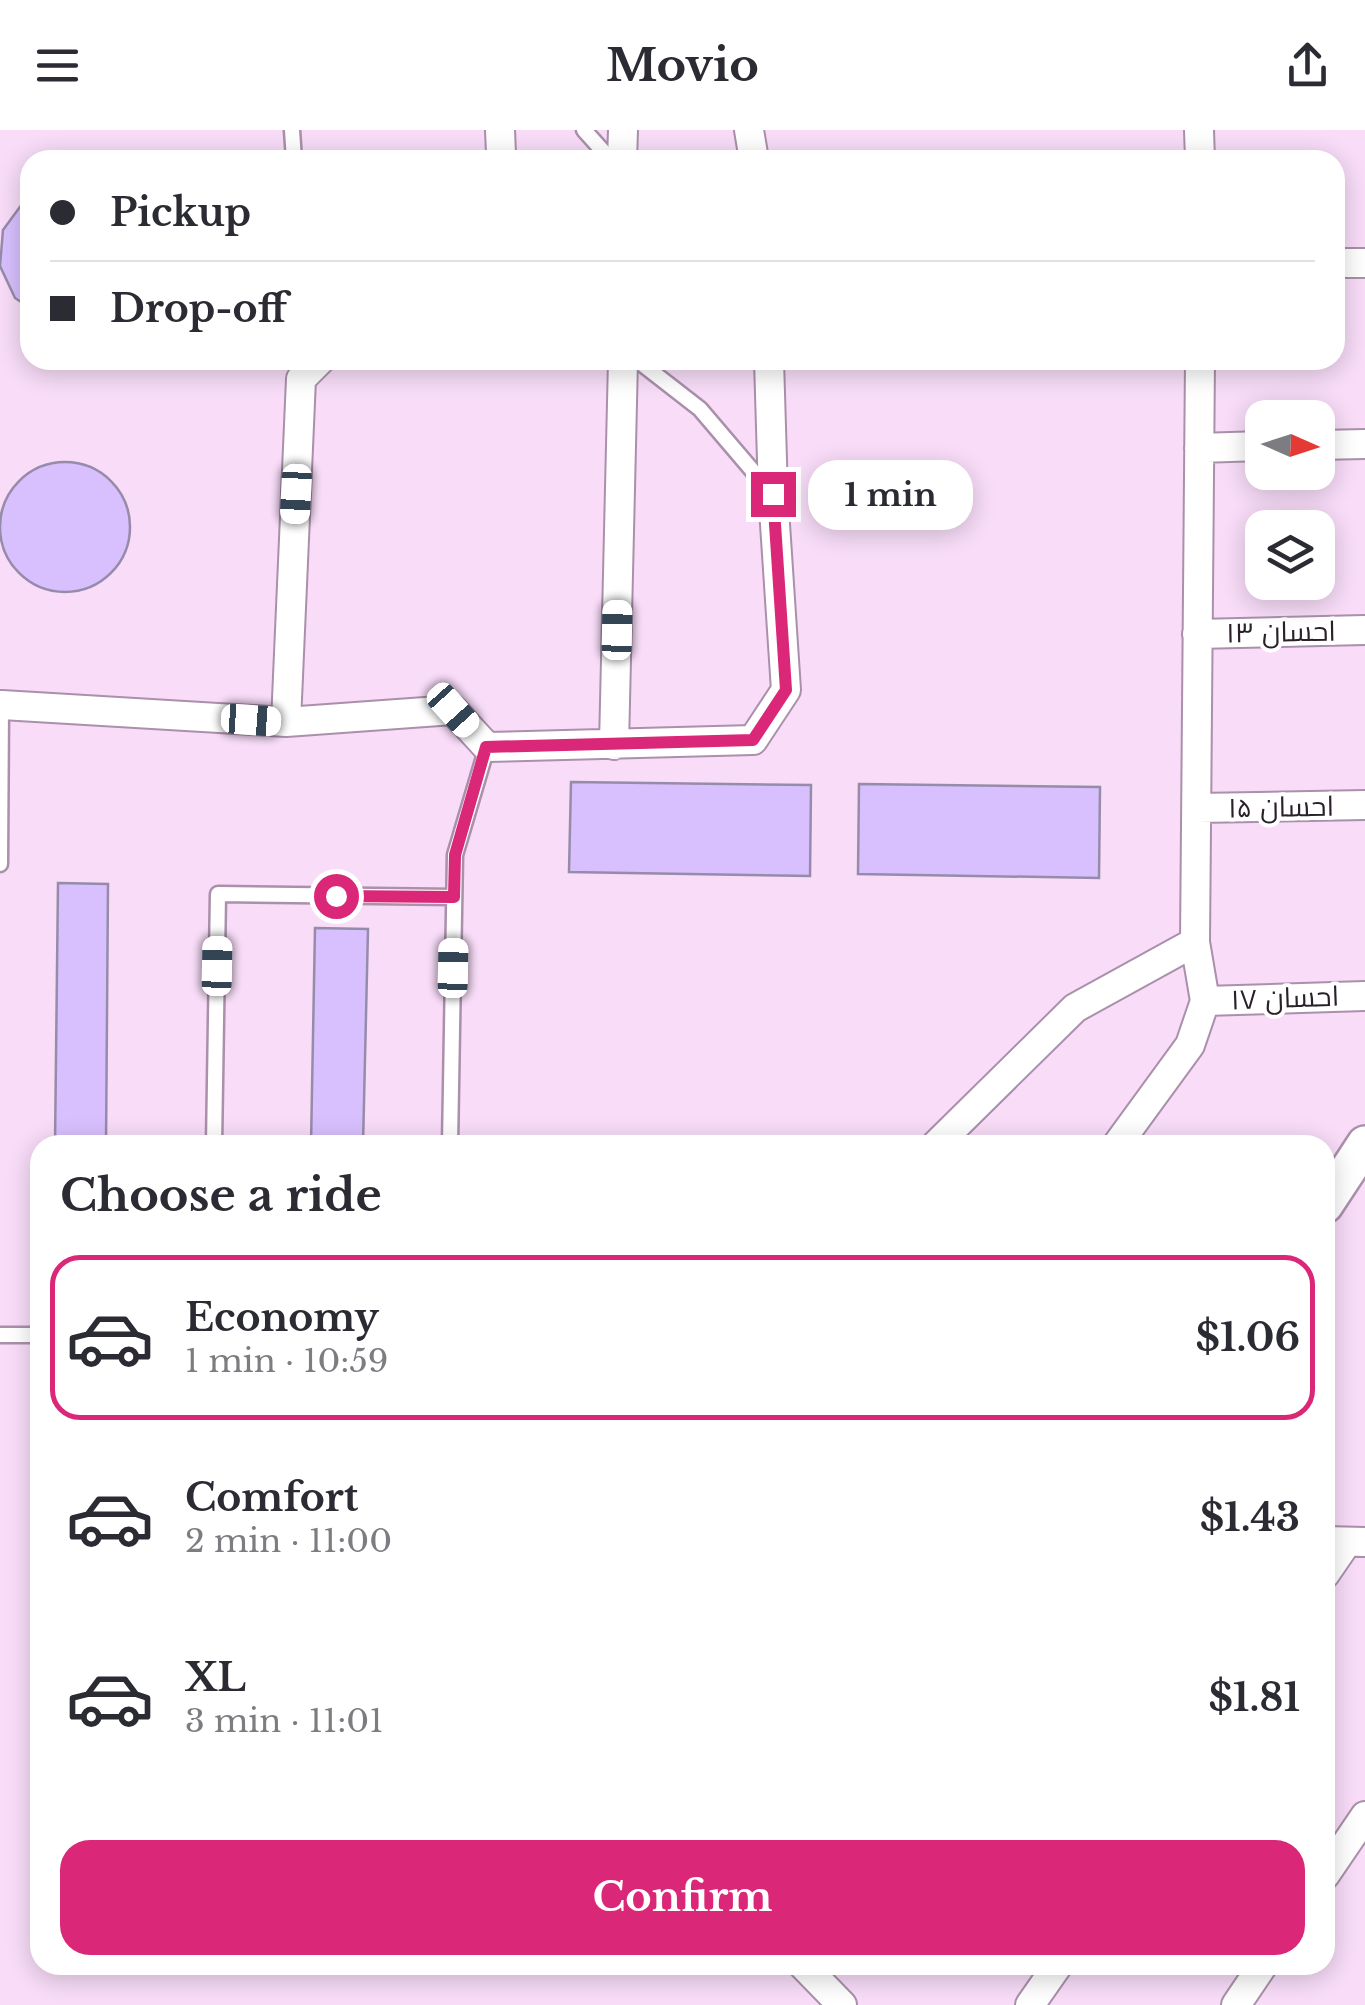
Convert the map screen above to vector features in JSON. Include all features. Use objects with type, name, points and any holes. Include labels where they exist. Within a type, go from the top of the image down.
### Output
[{"type":"street","points":[[286,722],[307,370]]},
{"type":"street","points":[[614,745],[623,370]]},
{"type":"street","points":[[1,705],[286,722],[453,710],[486,747],[753,740],[786,690],[768,370]]},
{"type":"street","name":"احسان ۱۷","points":[[1200,370],[1195,942],[1205,1001],[1365,996]]},
{"type":"street","points":[[1335,445],[1365,444]]},
{"type":"street","points":[[1198,448],[1245,447]]},
{"type":"street","name":"احسان ۱۳","points":[[1197,634],[1365,630]]},
{"type":"street","name":"احسان ۱۵","points":[[1197,808],[1365,806]]},
{"type":"street","points":[[946,1135],[1074,1008],[1195,942]]},
{"type":"street","points":[[1124,1135],[1190,1045],[1205,1001]]},
{"type":"street","points":[[1344,1187],[1365,1144]]},
{"type":"street","points":[[1335,1860],[1365,1816]]},
{"type":"street","points":[[813,1975],[842,2005]]},
{"type":"street","points":[[1030,2005],[1051,1975]]},
{"type":"street","points":[[1236,2005],[1256,1975]]},
{"type":"lane","points":[[584,130],[602,150]]},
{"type":"lane","points":[[649,370],[700,410],[773,494]]},
{"type":"lane","points":[[0,864],[1,705]]},
{"type":"lane","points":[[450,1135],[455,855],[486,747]]},
{"type":"lane","points":[[214,1135],[218,894],[454,897]]},
{"type":"lane","points":[[0,1335],[30,1335]]},
{"type":"building","points":[[20,207],[20,301],[0,266],[3,230]]},
{"type":"building","points":[[65,462],[90,467],[111,481],[125,502],[130,527],[125,552],[111,573],[90,587],[65,592],[40,587],[19,573],[5,552],[0,527],[5,502],[19,481],[40,467]]},
{"type":"building","points":[[571,782],[811,785],[810,876],[569,872]]},
{"type":"building","points":[[859,784],[1100,787],[1099,878],[858,874]]},
{"type":"building","points":[[58,883],[108,884],[106,1135],[55,1135]]},
{"type":"building","points":[[315,928],[368,929],[363,1135],[311,1135]]},
{"type":"route","points":[[336,896],[454,897],[455,855],[486,747],[753,740],[786,690],[773,494]]}]
